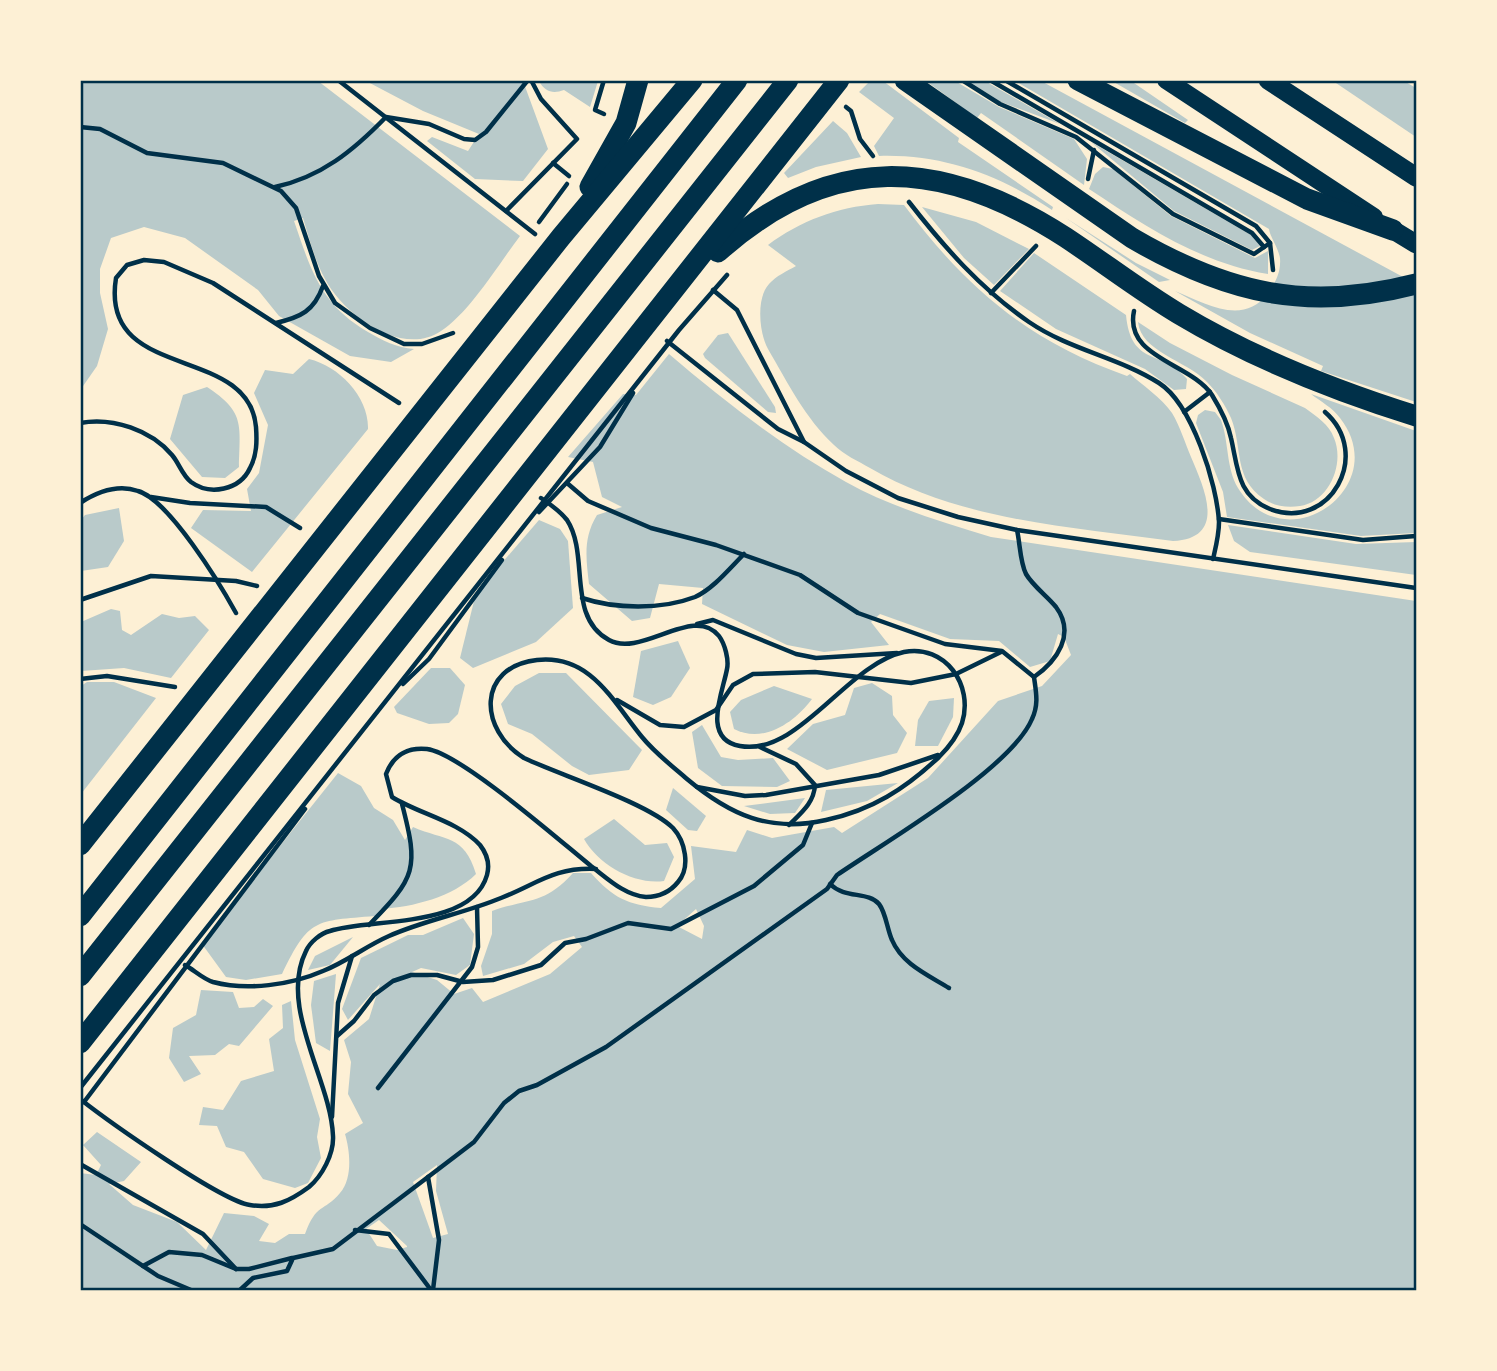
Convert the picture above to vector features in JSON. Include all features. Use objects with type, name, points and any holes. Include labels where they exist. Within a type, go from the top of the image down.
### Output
[{"type":"highway","points":[[553,240],[618,140],[638,80]]},
{"type":"highway","points":[[80,845],[553,240],[692,80]]},
{"type":"highway","points":[[80,916],[737,80]]},
{"type":"highway","points":[[80,976],[788,80]]},
{"type":"highway","points":[[80,1043],[839,80]]},
{"type":"highway","points":[[905,80],[1062,191],[1170,261],[1205,275],[1266,293],[1329,299],[1361,297],[1416,284]]},
{"type":"highway","points":[[1078,80],[1307,199],[1393,230],[1416,244]]},
{"type":"highway","points":[[1268,80],[1416,177]]},
{"type":"highway","points":[[657,313],[746,226],[780,204],[812,189],[841,181],[911,178],[962,186],[1012,207],[1064,237],[1177,313],[1243,349],[1316,383],[1416,416]]},
{"type":"main road","points":[[1166,80],[1393,230]]},
{"type":"path","points":[[338,80],[506,211],[553,240]]},
{"type":"path","points":[[386,117],[429,124],[464,139],[475,139],[486,132],[529,80],[541,99],[577,139],[506,211]]},
{"type":"path","points":[[604,80],[595,110],[605,115]]},
{"type":"path","points":[[962,80],[1000,104],[1076,137],[1173,214],[1254,254],[1270,243]]},
{"type":"path","points":[[989,80],[1252,233],[1264,247]]},
{"type":"path","points":[[1005,80],[1256,226],[1270,243],[1274,265],[1272,278]]},
{"type":"path","points":[[601,125],[608,104]]},
{"type":"path","points":[[274,187],[319,173],[361,142],[386,117]]},
{"type":"path","points":[[80,127],[100,129],[147,153],[223,163],[274,187],[290,199],[296,208],[323,285],[335,303],[350,316],[404,344],[422,344],[458,328],[439,348]]},
{"type":"path","points":[[525,240],[574,173]]},
{"type":"path","points":[[900,197],[921,200]]},
{"type":"path","points":[[1031,243],[1041,249]]},
{"type":"path","points":[[80,423],[111,422],[135,429],[160,442],[191,482],[207,489],[223,489],[234,485],[244,479],[251,467],[257,445],[250,406],[240,391],[223,380],[139,344],[127,334],[116,307],[116,278],[127,265],[144,260],[164,262],[213,283],[410,410]]},
{"type":"path","points":[[80,1088],[695,310],[732,270]]},
{"type":"path","points":[[275,323],[309,312],[318,301],[323,285]]},
{"type":"path","points":[[991,293],[1060,340],[1132,369],[1161,385],[1184,412],[1211,480],[1219,519],[1213,559]]},
{"type":"path","points":[[1138,302],[1132,321],[1139,341],[1146,350],[1194,376],[1210,392],[1228,427],[1235,468],[1244,488],[1262,505],[1288,512],[1303,512],[1320,505],[1333,494],[1346,470],[1345,440],[1336,423],[1320,407]]},
{"type":"path","points":[[1123,303],[1144,317]]},
{"type":"path","points":[[661,336],[778,429],[804,442],[846,471],[898,498],[958,517],[1017,530],[1416,588]]},
{"type":"path","points":[[672,345],[634,392],[600,447],[530,522],[429,659],[355,736],[298,818],[82,1100],[233,1201],[256,1206],[281,1205],[312,1185],[323,1172],[334,1140],[332,1123],[304,1024],[300,979],[307,948],[326,932],[402,922],[448,910],[478,890],[486,878],[489,866],[479,844],[456,827],[392,797],[386,774],[399,754],[427,749],[459,763],[614,885],[644,897],[660,895],[681,880],[685,853],[682,841],[673,828],[657,817],[561,775],[508,747],[498,732],[490,704],[499,678],[510,668],[545,659],[573,663],[617,700],[660,725],[684,727],[716,710],[733,685],[753,674],[815,672],[911,683],[956,674],[1002,651]]},
{"type":"path","points":[[388,413],[405,391]]},
{"type":"path","points":[[1184,412],[1210,392]]},
{"type":"path","points":[[143,1266],[169,1252],[187,1252],[236,1269],[249,1269],[333,1249],[354,1230],[474,1142],[504,1103],[519,1091],[537,1085],[606,1047],[830,884],[837,875],[978,779],[1032,721],[1038,701],[1034,677],[1002,651],[945,644],[858,613],[800,575],[744,554],[641,524],[588,501],[567,483]]},
{"type":"path","points":[[80,503],[121,488],[150,497],[190,503],[266,507],[283,515],[310,536]]},
{"type":"path","points":[[536,495],[567,520],[575,539],[587,617],[597,631],[619,644],[631,645],[713,620],[796,654],[816,658],[905,652],[933,653],[956,674],[963,689],[962,722],[943,754],[894,795],[864,810],[812,823],[789,825],[765,824],[743,817],[719,804],[642,738],[617,700]]},
{"type":"path","points":[[150,497],[164,509],[218,580],[237,614]]},
{"type":"path","points":[[1219,519],[1363,540],[1416,536]]},
{"type":"path","points":[[294,532],[303,521]]},
{"type":"path","points":[[1017,530],[1026,573],[1058,609],[1065,626],[1061,647],[1052,664],[1034,677]]},
{"type":"path","points":[[582,598],[607,606],[626,607],[696,596],[744,554]]},
{"type":"path","points":[[226,619],[260,575]]},
{"type":"path","points":[[80,600],[151,576],[218,580],[267,589]]},
{"type":"path","points":[[692,626],[706,627],[712,631],[725,649],[728,667],[716,710],[724,736],[734,744],[760,746],[796,764],[815,785],[815,794],[807,807],[789,825]]},
{"type":"path","points":[[760,746],[797,728],[859,675],[905,652]]},
{"type":"path","points":[[80,679],[107,676],[176,685],[166,694]]},
{"type":"path","points":[[696,787],[745,796],[878,775],[943,754]]},
{"type":"path","points":[[369,925],[393,900],[413,868],[413,845],[402,803]]},
{"type":"path","points":[[337,1036],[354,1021],[374,995],[393,981],[424,973],[463,982],[493,980],[541,965],[565,943],[586,939],[628,923],[671,929],[754,886],[803,845],[812,823]]},
{"type":"path","points":[[174,959],[211,981],[238,985],[269,985],[300,979],[324,971],[390,935],[477,907],[550,873],[574,868],[596,869]]},
{"type":"path","points":[[830,884],[839,893],[873,899],[880,905],[892,940],[903,958],[949,988]]},
{"type":"path","points":[[378,1088],[472,967],[478,947],[477,907]]},
{"type":"path","points":[[332,1123],[338,1003],[352,955]]},
{"type":"path","points":[[80,1164],[203,1234],[236,1269]]},
{"type":"path","points":[[428,1177],[439,1240],[432,1290]]},
{"type":"path","points":[[80,1224],[143,1266],[191,1290]]},
{"type":"path","points":[[354,1230],[389,1234],[432,1290]]},
{"type":"path","points":[[240,1290],[253,1278],[287,1271],[293,1258]]},
{"type":"shaded area","points":[[81,81],[318,81],[520,236],[473,300],[452,323],[426,338],[409,339],[392,336],[375,328],[345,306],[321,272],[303,218],[294,221],[319,284],[339,310],[379,338],[414,349],[391,362],[350,356],[279,316],[258,290],[185,238],[144,227],[111,238],[100,269],[100,293],[108,329],[97,366],[81,389]]},
{"type":"shaded area","points":[[366,81],[523,81],[548,149],[523,181],[475,179],[427,141],[432,137],[468,151],[479,134],[423,111]]},
{"type":"shaded area","points":[[539,81],[598,81],[590,107],[564,90],[547,90]]},
{"type":"shaded area","points":[[870,81],[883,81],[959,138],[958,142],[1053,207],[1052,210],[1012,187],[970,169],[926,159],[879,156],[874,146],[894,118],[859,92]]},
{"type":"shaded area","points":[[926,81],[955,81],[999,107],[1074,139],[1087,159],[1084,185],[981,113],[977,118]]},
{"type":"shaded area","points":[[968,81],[985,81],[1060,124],[1001,102]]},
{"type":"shaded area","points":[[1015,81],[1041,81],[1416,284],[1416,402],[1321,371],[1323,366],[1250,333],[1175,291],[1223,309],[1247,309],[1258,303],[1268,293],[1280,268],[1279,254],[1269,229]]},
{"type":"shaded area","points":[[1112,81],[1131,81],[1188,120],[1185,123]]},
{"type":"shaded area","points":[[1333,81],[1404,81],[1416,88],[1416,137]]},
{"type":"shaded area","points":[[833,121],[847,133],[861,157],[816,167],[788,178],[784,173]]},
{"type":"shaded area","points":[[1091,142],[1251,235],[1260,246],[1252,250],[1174,211]]},
{"type":"shaded area","points":[[1103,167],[1113,169],[1171,216],[1255,258],[1268,251],[1268,274],[1243,269],[1196,252],[1110,203],[1089,189],[1095,174]]},
{"type":"shaded area","points":[[878,204],[904,205],[951,262],[1002,309],[1029,328],[1092,362],[1127,376],[1130,374],[1163,402],[1177,423],[1206,496],[1208,510],[1201,531],[1190,538],[1173,541],[1057,526],[979,511],[905,486],[851,458],[824,435],[790,387],[765,342],[760,316],[765,290],[775,279],[796,266],[768,245],[806,222],[848,208]]},
{"type":"shaded area","points":[[922,207],[976,222],[1029,249],[994,285],[964,258]]},
{"type":"shaded area","points":[[1066,218],[1136,263],[1170,280],[1159,282]]},
{"type":"shaded area","points":[[1034,253],[1126,315],[1134,343],[1141,350],[1177,370],[1187,379],[1186,389],[1174,390],[1145,369],[1056,329],[1000,291]]},
{"type":"shaded area","points":[[1138,322],[1170,343],[1232,375],[1305,408],[1322,421],[1332,433],[1337,448],[1336,470],[1326,490],[1310,503],[1290,507],[1272,503],[1254,491],[1243,472],[1231,418],[1217,394],[1198,374],[1147,341]]},
{"type":"shaded area","points":[[728,333],[775,407],[776,413],[768,412],[705,358],[703,354],[718,335]]},
{"type":"shaded area","points":[[669,354],[754,422],[800,454],[846,482],[935,520],[991,537],[1416,601],[1416,1290],[81,1290],[80,1173],[96,1175],[101,1165],[83,1145],[97,1132],[141,1162],[124,1181],[109,1184],[133,1205],[177,1222],[206,1250],[224,1213],[254,1216],[269,1224],[259,1241],[275,1243],[289,1234],[305,1234],[317,1212],[340,1193],[349,1172],[345,1134],[363,1123],[348,1094],[351,1062],[344,1040],[369,1019],[380,984],[348,1020],[342,1009],[361,958],[408,935],[423,935],[463,918],[474,934],[470,965],[456,975],[421,968],[412,972],[437,980],[454,994],[472,988],[483,1002],[550,974],[582,947],[574,936],[553,942],[524,964],[483,976],[481,966],[492,934],[492,911],[544,896],[573,873],[591,873],[622,899],[661,908],[695,879],[691,846],[736,852],[747,830],[772,838],[834,827],[842,833],[928,778],[998,701],[1042,686],[1071,655],[1064,637],[1058,634],[1050,661],[1030,667],[999,641],[950,639],[880,614],[871,622],[889,645],[824,652],[787,645],[702,604],[703,588],[659,584],[650,618],[632,621],[589,584],[587,565],[589,532],[597,515],[622,507],[602,497],[593,462],[568,457],[623,394],[636,395]],"holes":[[[696,909],[704,926],[702,939],[677,926]],[[437,1165],[436,1191],[448,1234],[433,1238],[413,1182]],[[379,1220],[407,1247],[397,1250],[377,1246],[366,1229]]]},
{"type":"shaded area","points":[[309,359],[331,368],[350,385],[363,406],[368,429],[252,572],[191,528],[203,510],[251,511],[247,489],[259,473],[268,425],[254,393],[265,370],[293,374]]},
{"type":"shaded area","points":[[207,387],[228,404],[238,420],[239,467],[225,478],[202,477],[170,439],[183,395]]},
{"type":"shaded area","points":[[1311,394],[1416,431],[1416,533],[1361,536],[1227,517],[1223,492],[1196,423],[1198,415],[1205,410],[1215,412],[1221,420],[1234,480],[1258,510],[1281,519],[1305,517],[1327,507],[1344,491],[1353,469],[1353,444],[1337,414]]},
{"type":"shaded area","points":[[119,508],[124,541],[108,567],[81,571],[81,520],[85,515]]},
{"type":"shaded area","points":[[539,520],[560,529],[568,541],[573,608],[536,642],[473,668],[460,658],[476,593]]},
{"type":"shaded area","points":[[1228,525],[1356,544],[1416,542],[1416,575],[1250,552],[1234,541]]},
{"type":"shaded area","points":[[111,609],[120,611],[122,630],[131,635],[162,614],[179,618],[195,616],[209,630],[171,678],[124,668],[81,671],[81,622]]},
{"type":"shaded area","points":[[678,641],[690,668],[671,697],[653,705],[633,697],[641,651]]},
{"type":"shaded area","points":[[431,668],[450,668],[465,685],[458,714],[449,723],[429,724],[397,713],[394,707]]},
{"type":"shaded area","points":[[539,673],[566,673],[642,750],[629,770],[589,775],[572,766],[532,734],[508,724],[501,704],[515,686]]},
{"type":"shaded area","points":[[87,682],[114,682],[156,698],[81,794],[81,686]]},
{"type":"shaded area","points":[[872,683],[892,696],[893,715],[907,733],[897,753],[827,770],[787,749],[813,724],[845,715],[854,688]]},
{"type":"shaded area","points":[[774,686],[812,699],[796,716],[777,729],[756,734],[734,729],[730,712],[741,700]]},
{"type":"shaded area","points":[[954,698],[953,717],[938,746],[915,746],[918,720],[929,701]]},
{"type":"shaded area","points":[[702,725],[721,757],[738,760],[773,758],[790,781],[777,787],[722,786],[698,768],[692,732]]},
{"type":"shaded area","points":[[338,773],[361,786],[374,808],[393,820],[405,840],[413,827],[452,841],[466,852],[476,874],[456,889],[432,899],[381,909],[375,916],[339,919],[316,926],[299,942],[282,974],[246,980],[226,977],[202,944]]},
{"type":"shaded area","points":[[898,783],[867,801],[821,812],[826,790]]},
{"type":"shaded area","points":[[673,788],[706,816],[697,831],[688,830],[666,810]]},
{"type":"shaded area","points":[[805,798],[795,813],[770,814],[744,806]]},
{"type":"shaded area","points":[[614,819],[645,845],[667,843],[674,857],[664,881],[641,880],[629,876],[608,865],[591,848],[584,839]]},
{"type":"shaded area","points":[[353,937],[330,965],[308,970],[315,956]]},
{"type":"shaded area","points":[[336,974],[330,1051],[316,1043],[311,1005],[314,981]]},
{"type":"shaded area","points":[[201,990],[233,992],[239,1008],[254,1007],[263,999],[273,1006],[239,1046],[229,1044],[215,1055],[189,1056],[201,1074],[184,1082],[169,1058],[173,1028],[196,1015]]},
{"type":"shaded area","points":[[291,1001],[295,1040],[320,1119],[317,1137],[321,1158],[308,1183],[295,1188],[263,1179],[244,1152],[226,1147],[217,1126],[199,1125],[203,1107],[223,1110],[241,1081],[274,1071],[269,1039],[283,1028],[282,1005]]}]
